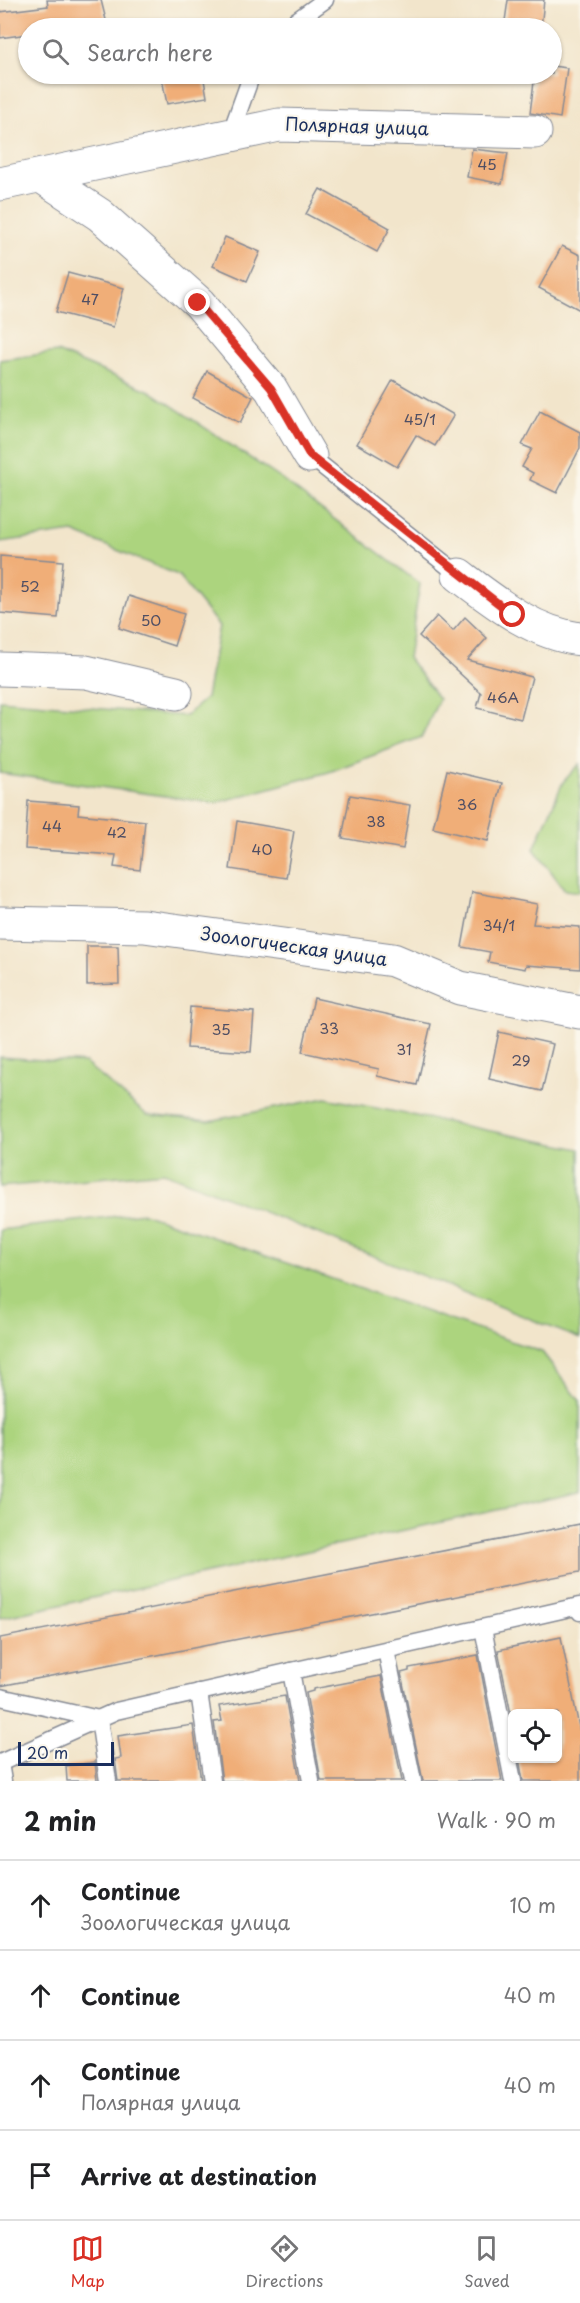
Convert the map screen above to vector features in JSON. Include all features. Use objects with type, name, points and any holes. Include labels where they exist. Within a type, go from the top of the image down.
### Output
[{"type":"street","name":"Полярная улица","points":[[0,184],[279,124],[535,132]]},
{"type":"street","points":[[40,176],[100,215],[198,303],[271,388],[310,456]]},
{"type":"street","points":[[459,575],[513,615],[565,637],[580,639]]},
{"type":"street","points":[[0,669],[86,672],[176,693]]},
{"type":"street","name":"Зоологическая улица","points":[[0,923],[144,926],[393,960],[460,988],[580,1012]]},
{"type":"lane","points":[[300,18],[325,0]]},
{"type":"lane","points":[[230,135],[248,84]]},
{"type":"lane","points":[[310,456],[459,575]]},
{"type":"lane","points":[[3,1781],[0,1763],[116,1711],[580,1608]]},
{"type":"lane","points":[[483,1628],[513,1781]]},
{"type":"lane","points":[[386,1650],[412,1781]]},
{"type":"lane","points":[[291,1671],[311,1781]]},
{"type":"lane","points":[[199,1692],[212,1781]]},
{"type":"lane","points":[[0,1697],[99,1719]]},
{"type":"lane","points":[[99,1719],[108,1781]]},
{"type":"green space","points":[[57,352],[150,391],[280,478],[420,584],[408,658],[439,699],[422,737],[329,772],[215,803],[0,773],[0,700],[185,716],[206,698],[219,626],[178,575],[73,532],[0,542],[0,360]]},
{"type":"green space","points":[[580,764],[580,892],[565,890],[534,849],[563,782]]},
{"type":"green space","points":[[0,1057],[85,1063],[147,1115],[209,1121],[326,1098],[580,1149],[580,1339],[164,1172],[0,1187]]},
{"type":"green space","points":[[143,1213],[542,1352],[580,1401],[580,1492],[0,1618],[0,1230]]},
{"type":"building","points":[[47,0],[101,0],[106,18],[18,18],[18,35],[0,38],[0,12],[48,6]]},
{"type":"building","points":[[508,0],[544,0],[542,18],[505,18]]},
{"type":"building","points":[[562,67],[567,68],[560,118],[530,113],[534,84],[562,84]]},
{"type":"building","points":[[163,84],[205,84],[207,97],[167,104]]},
{"type":"building","points":[[472,149],[508,153],[502,184],[467,177]]},
{"type":"building","points":[[320,189],[390,228],[377,252],[306,214]]},
{"type":"building","points":[[225,237],[260,252],[247,281],[213,266]]},
{"type":"building","points":[[562,246],[580,255],[580,310],[539,288]]},
{"type":"building","points":[[68,273],[124,288],[113,327],[56,312]]},
{"type":"building","points":[[207,371],[253,397],[240,423],[193,398]]},
{"type":"building","points":[[393,380],[454,415],[435,446],[416,435],[397,467],[357,444]]},
{"type":"building","points":[[540,411],[580,432],[580,448],[557,493],[530,480],[533,473],[522,467],[532,449],[522,445]]},
{"type":"building","points":[[0,556],[63,561],[58,618],[0,613]]},
{"type":"building","points":[[129,596],[184,614],[174,646],[119,628]]},
{"type":"building","points":[[437,616],[453,631],[465,617],[487,638],[467,660],[532,677],[521,719],[477,708],[481,693],[419,636]]},
{"type":"building","points":[[447,770],[502,783],[488,841],[433,828]]},
{"type":"building","points":[[350,795],[410,805],[403,849],[342,838]]},
{"type":"building","points":[[28,801],[79,805],[78,814],[145,821],[140,870],[114,867],[116,855],[25,849]]},
{"type":"building","points":[[237,821],[294,831],[286,878],[230,869]]},
{"type":"building","points":[[472,892],[537,904],[533,924],[580,927],[580,969],[526,965],[525,969],[488,962],[490,952],[462,947]]},
{"type":"building","points":[[87,946],[118,946],[119,984],[87,985]]},
{"type":"building","points":[[314,998],[431,1024],[417,1085],[377,1076],[379,1069],[302,1052]]},
{"type":"building","points":[[190,1007],[254,1012],[251,1052],[187,1048]]},
{"type":"building","points":[[499,1032],[553,1044],[542,1091],[489,1079]]},
{"type":"building","points":[[580,1524],[580,1572],[0,1686],[0,1638]]},
{"type":"building","points":[[561,1637],[580,1732],[580,1781],[523,1781],[520,1763],[562,1763],[562,1709],[510,1709],[498,1650]]},
{"type":"building","points":[[478,1655],[502,1781],[423,1781],[401,1673],[409,1671],[409,1668]]},
{"type":"building","points":[[381,1676],[402,1781],[321,1781],[306,1693],[313,1689]]},
{"type":"building","points":[[285,1696],[300,1781],[222,1781],[214,1722],[222,1721],[219,1706]]},
{"type":"building","points":[[193,1725],[201,1781],[118,1781],[115,1759],[121,1758],[118,1736]]},
{"type":"building","points":[[95,1762],[97,1781],[67,1781],[66,1766]]},
{"type":"route","points":[[198,303],[271,388],[310,456],[459,575],[513,615]]}]
